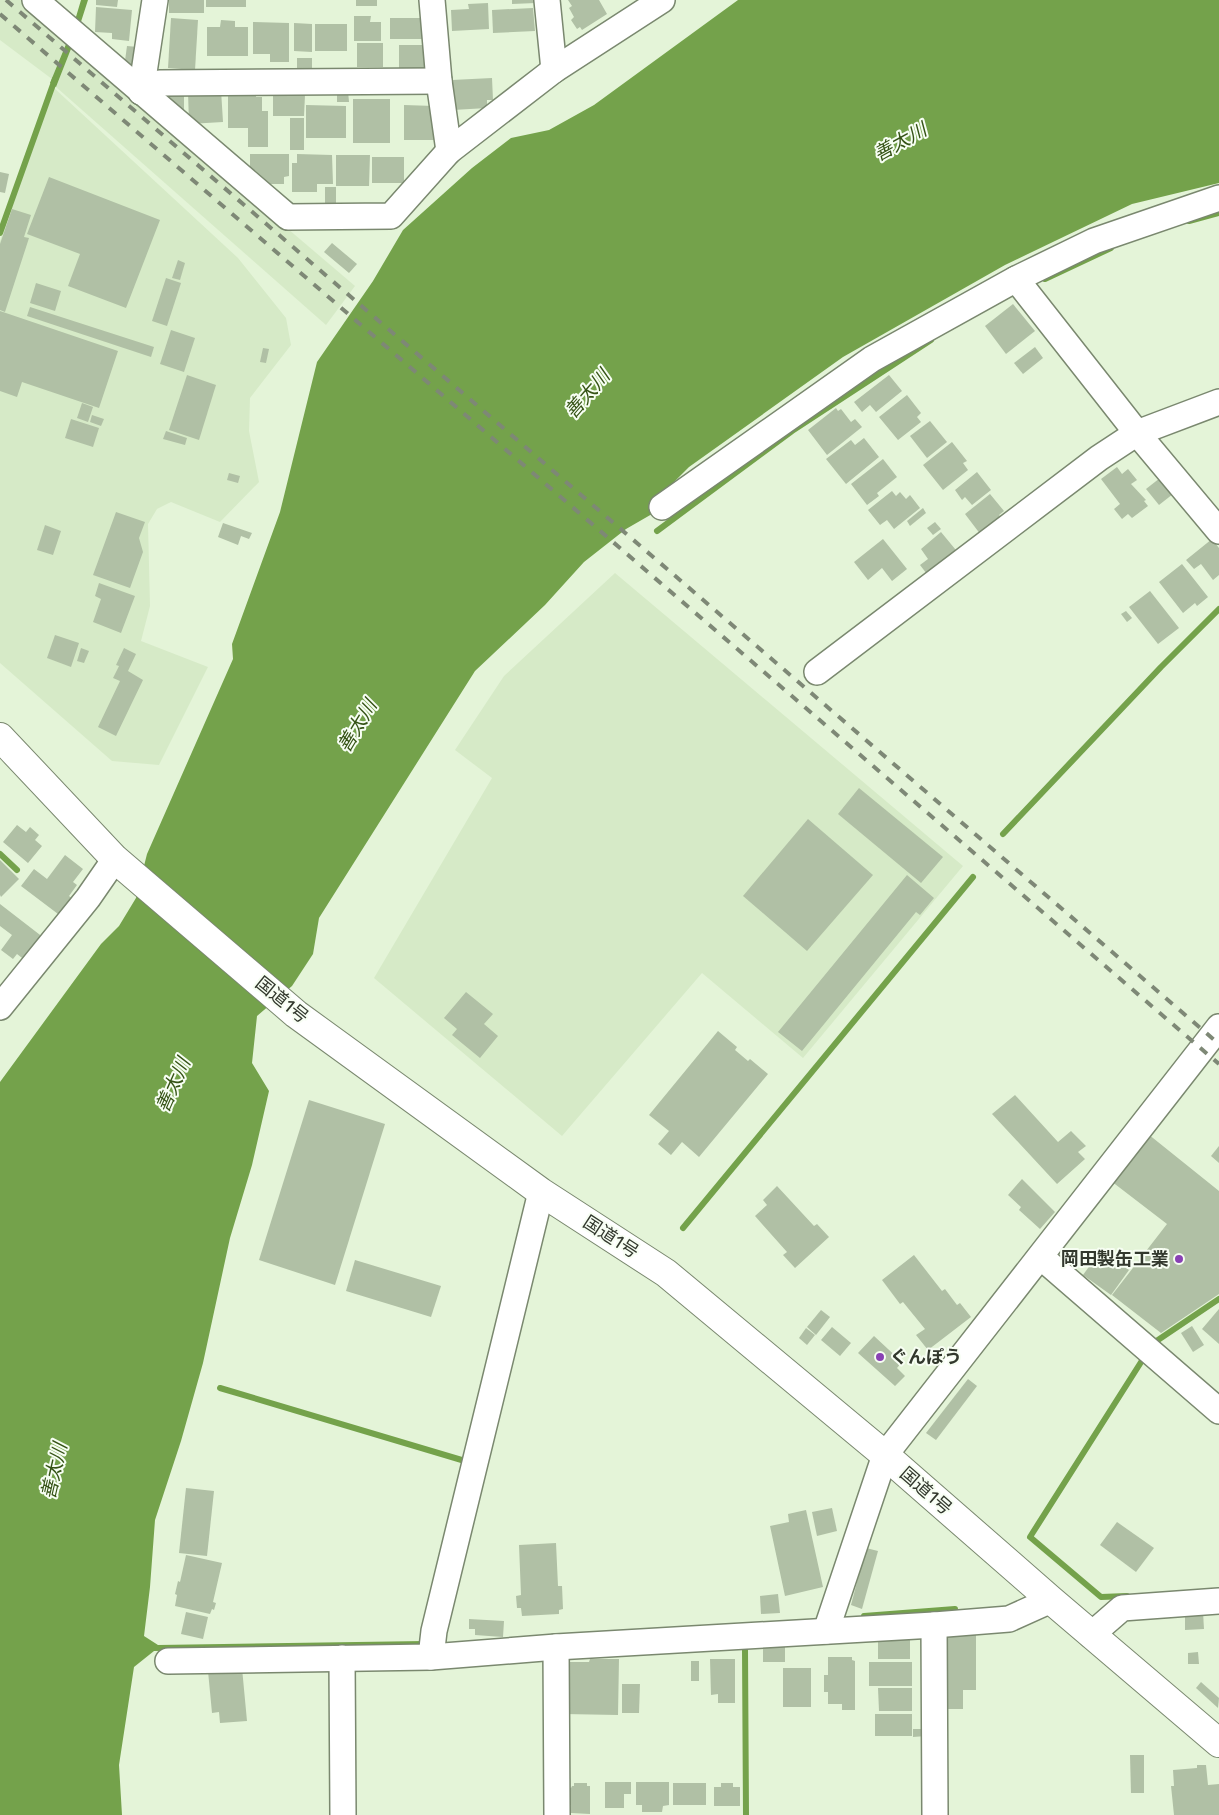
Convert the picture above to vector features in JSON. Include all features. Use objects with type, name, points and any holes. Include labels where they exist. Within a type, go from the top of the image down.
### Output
[{"type":"highway","name":"国道1号","points":[[0,736],[115,859],[296,1014],[541,1192],[666,1272],[885,1455],[1091,1635],[1219,1743]]},
{"type":"street","points":[[35,0],[288,217],[391,216],[450,152],[554,70],[662,0]]},
{"type":"street","points":[[141,92],[154,0]]},
{"type":"street","points":[[432,0],[439,80],[450,152]]},
{"type":"street","points":[[547,0],[554,70]]},
{"type":"street","points":[[141,92],[160,83],[439,80]]},
{"type":"street","points":[[662,507],[872,359],[1016,279],[1094,241],[1219,198]]},
{"type":"street","points":[[1016,279],[1137,433],[1219,531]]},
{"type":"street","points":[[817,672],[1091,464],[1137,433],[1219,402]]},
{"type":"street","points":[[0,1007],[82,906],[115,859]]},
{"type":"street","points":[[826,1631],[885,1455],[1219,1026]]},
{"type":"street","points":[[431,1657],[436,1621],[541,1192]]},
{"type":"street","points":[[1041,1257],[1219,1411]]},
{"type":"street","points":[[168,1661],[431,1657],[556,1647],[934,1625],[1009,1619],[1051,1600]]},
{"type":"street","points":[[1091,1635],[1122,1608],[1219,1602]]},
{"type":"street","points":[[934,1625],[935,1815]]},
{"type":"street","points":[[556,1647],[557,1815]]},
{"type":"street","points":[[342,1658],[343,1815]]},
{"type":"shaded area","points":[[0,0],[21,0],[67,40],[52,79],[0,40]]},
{"type":"shaded area","points":[[72,45],[355,286],[326,325],[56,87]]},
{"type":"shaded area","points":[[53,87],[238,258],[286,318],[291,345],[250,398],[249,431],[259,482],[220,522],[171,502],[157,509],[148,524],[150,606],[141,641],[208,667],[159,765],[112,761],[0,663],[0,241]]},
{"type":"shaded area","points":[[615,573],[963,866],[803,1058],[702,973],[562,1136],[374,978],[492,778],[455,750],[504,676]]},
{"type":"water","points":[[81,0],[88,0],[56,87],[50,83],[73,27]]},
{"type":"water","name":"善太川","points":[[738,0],[1219,0],[1219,183],[1132,204],[1005,265],[843,357],[689,467],[657,499],[652,514],[626,529],[584,562],[545,605],[475,671],[319,918],[313,954],[292,986],[257,1016],[252,1063],[269,1091],[252,1165],[230,1238],[203,1363],[181,1441],[155,1520],[144,1636],[158,1645],[425,1641],[423,1647],[154,1651],[134,1667],[119,1765],[122,1815],[0,1815],[0,1082],[101,944],[119,926],[136,898],[147,854],[233,659],[232,644],[280,512],[317,362],[373,281],[403,230],[472,168],[511,138],[549,130],[594,105]]},
{"type":"building","points":[[96,0],[118,0],[117,7],[96,5]]},
{"type":"building","points":[[169,0],[204,0],[204,13],[169,13]]},
{"type":"building","points":[[206,0],[246,0],[246,7],[206,7]]},
{"type":"building","points":[[356,0],[377,0],[377,6],[356,6]]},
{"type":"building","points":[[512,0],[536,0],[536,3],[512,4]]},
{"type":"building","points":[[568,0],[599,0],[607,14],[582,30],[580,27],[577,29],[571,20],[574,17],[569,8],[572,6]]},
{"type":"building","points":[[488,3],[489,29],[452,31],[451,10],[469,9],[468,4]]},
{"type":"building","points":[[96,7],[132,10],[129,41],[112,39],[112,33],[95,32]]},
{"type":"building","points":[[533,8],[535,31],[493,33],[492,10]]},
{"type":"building","points":[[354,16],[371,16],[370,22],[381,22],[381,41],[354,41]]},
{"type":"building","points":[[171,18],[198,20],[195,70],[168,68]]},
{"type":"building","points":[[390,18],[422,18],[422,39],[390,39]]},
{"type":"building","points":[[221,20],[235,21],[235,27],[248,27],[248,56],[207,56],[207,27],[220,27]]},
{"type":"building","points":[[253,22],[289,23],[289,62],[270,62],[270,54],[253,54]]},
{"type":"building","points":[[294,23],[312,24],[312,52],[294,51]]},
{"type":"building","points":[[315,24],[347,24],[347,51],[315,51]]},
{"type":"building","points":[[357,43],[383,43],[383,67],[357,67]]},
{"type":"building","points":[[399,45],[428,45],[428,71],[399,71]]},
{"type":"building","points":[[127,46],[138,47],[135,70],[124,68]]},
{"type":"building","points":[[297,58],[312,58],[312,72],[297,72]]},
{"type":"building","points":[[492,78],[493,100],[487,100],[487,108],[453,110],[452,80]]},
{"type":"building","points":[[221,90],[223,122],[189,124],[188,92]]},
{"type":"building","points":[[228,91],[256,92],[256,97],[262,97],[262,111],[268,111],[268,147],[248,147],[248,128],[228,128]]},
{"type":"building","points":[[337,91],[348,91],[349,102],[337,102]]},
{"type":"building","points":[[165,92],[184,93],[184,109],[171,108],[165,102]]},
{"type":"building","points":[[273,95],[305,95],[304,116],[273,116]]},
{"type":"building","points":[[353,99],[390,99],[390,143],[353,143]]},
{"type":"building","points":[[306,105],[346,106],[346,138],[306,138]]},
{"type":"building","points":[[404,105],[434,106],[434,140],[404,140]]},
{"type":"building","points":[[290,118],[304,118],[304,150],[290,150]]},
{"type":"building","points":[[250,154],[289,154],[289,176],[284,177],[284,184],[256,184],[250,176]]},
{"type":"building","points":[[297,154],[332,155],[333,184],[317,184],[317,192],[292,192],[292,163],[297,163]]},
{"type":"building","points":[[336,155],[370,155],[369,186],[336,186]]},
{"type":"building","points":[[372,157],[404,157],[404,183],[372,183]]},
{"type":"building","points":[[0,172],[9,174],[5,193],[0,192]]},
{"type":"building","points":[[49,177],[160,220],[126,308],[68,286],[80,254],[27,234]]},
{"type":"building","points":[[325,187],[336,187],[336,208],[325,208]]},
{"type":"building","points":[[12,209],[31,215],[24,237],[29,238],[5,312],[0,310],[0,244]]},
{"type":"building","points":[[332,243],[357,264],[349,273],[324,252]]},
{"type":"building","points":[[178,260],[185,263],[180,280],[172,278]]},
{"type":"building","points":[[166,278],[181,283],[167,326],[152,321]]},
{"type":"building","points":[[36,283],[61,291],[55,311],[30,303]]},
{"type":"building","points":[[1013,304],[1035,331],[1006,354],[985,326]]},
{"type":"building","points":[[30,307],[154,347],[151,357],[27,316]]},
{"type":"building","points":[[0,311],[118,351],[99,408],[22,382],[17,397],[0,391]]},
{"type":"building","points":[[171,330],[195,338],[184,372],[160,364]]},
{"type":"building","points":[[1035,347],[1043,358],[1023,374],[1014,363]]},
{"type":"building","points":[[263,348],[269,349],[266,363],[260,362]]},
{"type":"building","points":[[187,375],[216,385],[199,440],[169,430]]},
{"type":"building","points":[[889,375],[902,391],[876,412],[870,405],[862,412],[854,402]]},
{"type":"building","points":[[907,395],[921,413],[917,417],[921,422],[898,440],[879,417]]},
{"type":"building","points":[[82,403],[93,407],[88,422],[77,418]]},
{"type":"building","points":[[836,408],[838,411],[841,409],[851,422],[855,419],[862,427],[827,455],[808,430]]},
{"type":"building","points":[[92,415],[104,419],[101,426],[90,422]]},
{"type":"building","points":[[71,419],[99,428],[93,447],[65,438]]},
{"type":"building","points":[[930,421],[947,442],[927,458],[910,436]]},
{"type":"building","points":[[166,431],[187,438],[185,445],[163,439]]},
{"type":"building","points":[[864,438],[879,457],[846,484],[826,459],[851,440],[855,445]]},
{"type":"building","points":[[952,442],[967,461],[963,463],[968,470],[943,490],[923,465]]},
{"type":"building","points":[[883,459],[897,477],[877,493],[879,496],[867,505],[851,484]]},
{"type":"building","points":[[1117,467],[1122,474],[1128,469],[1137,480],[1131,484],[1146,500],[1144,501],[1148,506],[1132,518],[1128,514],[1122,519],[1114,509],[1120,504],[1101,479]]},
{"type":"building","points":[[977,472],[991,490],[972,505],[965,497],[962,500],[955,490]]},
{"type":"building","points":[[229,473],[240,476],[238,483],[227,480]]},
{"type":"building","points":[[1160,478],[1173,494],[1159,505],[1146,489]]},
{"type":"building","points":[[892,491],[896,496],[900,492],[906,499],[910,495],[920,508],[894,529],[887,520],[880,525],[868,510]]},
{"type":"building","points":[[990,494],[1004,511],[999,515],[1005,522],[984,539],[965,514]]},
{"type":"building","points":[[923,508],[926,513],[910,526],[907,521]]},
{"type":"building","points":[[116,512],[145,522],[139,538],[143,552],[130,588],[93,575]]},
{"type":"building","points":[[935,522],[941,529],[933,535],[927,528]]},
{"type":"building","points":[[223,523],[252,533],[249,539],[241,536],[238,545],[218,537]]},
{"type":"building","points":[[45,525],[61,531],[53,555],[37,550]]},
{"type":"building","points":[[941,532],[960,555],[930,578],[920,565],[928,559],[921,549]]},
{"type":"building","points":[[883,539],[907,569],[892,581],[882,568],[868,580],[854,562]]},
{"type":"building","points":[[1212,539],[1219,548],[1219,575],[1213,580],[1201,564],[1194,569],[1186,560]]},
{"type":"building","points":[[1182,564],[1208,597],[1197,606],[1195,603],[1183,613],[1159,582]]},
{"type":"building","points":[[99,583],[135,596],[121,633],[93,622],[101,599],[95,596]]},
{"type":"building","points":[[1150,591],[1179,628],[1158,644],[1129,607]]},
{"type":"building","points":[[1126,611],[1132,618],[1127,622],[1121,614]]},
{"type":"building","points":[[55,635],[79,643],[71,667],[47,658]]},
{"type":"building","points":[[81,648],[89,651],[84,663],[77,661]]},
{"type":"building","points":[[124,648],[136,654],[128,671],[143,680],[116,736],[98,727],[120,681],[113,678],[119,666],[116,665]]},
{"type":"building","points":[[859,788],[943,857],[921,883],[838,814]]},
{"type":"building","points":[[808,819],[873,875],[807,951],[743,896]]},
{"type":"building","points":[[17,825],[26,832],[30,827],[39,835],[35,840],[42,846],[28,863],[3,842]]},
{"type":"building","points":[[65,855],[83,869],[73,882],[77,885],[69,896],[75,901],[62,917],[21,886],[34,869],[47,879]]},
{"type":"building","points":[[0,860],[19,879],[1,897],[0,895]]},
{"type":"building","points":[[907,875],[934,898],[920,915],[916,912],[802,1051],[778,1032]]},
{"type":"building","points":[[0,904],[44,938],[26,961],[17,954],[13,959],[1,950],[12,935],[0,926]]},
{"type":"building","points":[[466,992],[493,1014],[484,1024],[498,1036],[480,1058],[452,1035],[457,1029],[444,1018]]},
{"type":"building","points":[[718,1031],[737,1047],[735,1050],[748,1061],[750,1059],[768,1074],[699,1157],[682,1142],[671,1155],[658,1144],[669,1131],[649,1115]]},
{"type":"building","points":[[1015,1095],[1058,1142],[1071,1131],[1086,1146],[1078,1152],[1085,1159],[1057,1184],[992,1114]]},
{"type":"building","points":[[309,1100],[385,1124],[335,1285],[259,1260]]},
{"type":"building","name":"岡田製缶工業","points":[[1148,1134],[1219,1191],[1219,1294],[1161,1333],[1112,1295],[1167,1224],[1111,1181]]},
{"type":"building","points":[[1219,1146],[1219,1163],[1211,1156]]},
{"type":"building","points":[[1022,1179],[1055,1212],[1040,1229],[1019,1210],[1021,1207],[1008,1195]]},
{"type":"building","points":[[777,1186],[814,1226],[817,1224],[829,1237],[795,1268],[783,1255],[787,1252],[755,1216],[767,1205],[763,1200]]},
{"type":"building","points":[[1101,1250],[1129,1270],[1111,1295],[1083,1275]]},
{"type":"building","points":[[914,1255],[942,1291],[945,1289],[957,1305],[960,1303],[971,1317],[928,1350],[916,1335],[925,1329],[903,1302],[900,1304],[882,1280]]},
{"type":"building","points":[[355,1260],[441,1286],[431,1317],[346,1291]]},
{"type":"building","points":[[1219,1309],[1219,1344],[1202,1329]]},
{"type":"building","points":[[821,1310],[830,1317],[816,1335],[807,1327]]},
{"type":"building","points":[[1192,1326],[1204,1345],[1193,1352],[1181,1333]]},
{"type":"building","points":[[832,1327],[851,1343],[840,1356],[821,1340]]},
{"type":"building","points":[[806,1328],[815,1335],[807,1345],[799,1338]]},
{"type":"building","name":"ぐんぽう","points":[[874,1336],[902,1362],[897,1368],[905,1376],[895,1386],[858,1353]]},
{"type":"building","points":[[968,1379],[977,1386],[936,1440],[926,1433]]},
{"type":"building","points":[[186,1488],[214,1491],[207,1556],[179,1553]]},
{"type":"building","points":[[832,1508],[837,1531],[817,1536],[812,1512]]},
{"type":"building","points":[[806,1510],[823,1587],[785,1596],[770,1526],[789,1522],[788,1514]]},
{"type":"building","points":[[1117,1522],[1154,1548],[1136,1572],[1100,1545]]},
{"type":"building","points":[[556,1543],[558,1586],[562,1586],[563,1609],[559,1610],[559,1614],[522,1616],[521,1608],[517,1608],[516,1596],[521,1595],[519,1545]]},
{"type":"building","points":[[866,1548],[878,1551],[862,1609],[851,1605]]},
{"type":"building","points":[[186,1555],[222,1563],[213,1602],[216,1603],[214,1610],[212,1609],[210,1614],[175,1606],[177,1595],[175,1594],[178,1581],[180,1582]]},
{"type":"building","points":[[778,1594],[780,1613],[761,1614],[760,1596]]},
{"type":"building","points":[[186,1612],[208,1617],[203,1639],[181,1634]]},
{"type":"building","points":[[1203,1612],[1204,1629],[1185,1630],[1185,1613]]},
{"type":"building","points":[[469,1619],[504,1621],[503,1637],[475,1635],[475,1629],[469,1629]]},
{"type":"building","points":[[948,1633],[976,1633],[976,1690],[963,1690],[963,1709],[948,1709]]},
{"type":"building","points":[[878,1637],[910,1637],[910,1659],[878,1659]]},
{"type":"building","points":[[763,1647],[785,1647],[785,1662],[763,1662]]},
{"type":"building","points":[[1198,1652],[1199,1664],[1188,1664],[1188,1653]]},
{"type":"building","points":[[828,1657],[852,1657],[852,1660],[855,1661],[855,1710],[842,1710],[842,1704],[828,1704],[828,1692],[824,1692],[824,1675],[828,1675]]},
{"type":"building","points":[[590,1659],[619,1659],[618,1715],[564,1714],[568,1662],[589,1662]]},
{"type":"building","points":[[710,1659],[735,1659],[735,1703],[718,1703],[718,1694],[711,1695]]},
{"type":"building","points":[[691,1661],[699,1661],[699,1681],[691,1681]]},
{"type":"building","points":[[869,1662],[912,1662],[912,1686],[869,1686]]},
{"type":"building","points":[[242,1668],[247,1721],[220,1723],[219,1712],[212,1713],[208,1671]]},
{"type":"building","points":[[783,1668],[811,1668],[811,1707],[783,1707]]},
{"type":"building","points":[[1201,1682],[1219,1698],[1218,1708],[1196,1688]]},
{"type":"building","points":[[622,1684],[640,1684],[639,1713],[622,1713]]},
{"type":"building","points":[[878,1688],[912,1688],[912,1711],[879,1711]]},
{"type":"building","points":[[875,1714],[912,1714],[912,1736],[875,1736]]},
{"type":"building","points":[[913,1729],[926,1729],[926,1736],[913,1737]]},
{"type":"building","points":[[1130,1755],[1144,1755],[1144,1793],[1131,1793]]},
{"type":"building","points":[[1197,1765],[1206,1765],[1208,1785],[1219,1784],[1219,1815],[1174,1815],[1171,1786],[1174,1786],[1173,1770],[1197,1768]]},
{"type":"building","points":[[605,1782],[631,1782],[631,1794],[624,1794],[624,1808],[605,1808]]},
{"type":"building","points":[[636,1782],[669,1782],[669,1805],[663,1806],[662,1812],[642,1812],[642,1805],[636,1805]]},
{"type":"building","points":[[574,1783],[587,1783],[587,1786],[590,1786],[590,1814],[571,1813],[571,1805],[567,1805],[567,1788],[574,1786]]},
{"type":"building","points":[[673,1783],[706,1783],[706,1805],[673,1805]]},
{"type":"building","points":[[721,1783],[733,1783],[733,1787],[740,1787],[740,1806],[714,1806],[714,1787],[721,1787]]},
{"type":"waterway","points":[[0,233],[55,79]]},
{"type":"waterway","points":[[1189,221],[1219,213]]},
{"type":"waterway","points":[[1045,279],[1111,248]]},
{"type":"waterway","points":[[657,531],[792,431],[931,340]]},
{"type":"waterway","points":[[1003,834],[1161,667],[1219,609]]},
{"type":"waterway","points":[[0,854],[17,870]]},
{"type":"waterway","points":[[683,1228],[973,877]]},
{"type":"waterway","points":[[1155,1342],[1219,1299]]},
{"type":"waterway","points":[[1127,1596],[1101,1597],[1030,1537],[1143,1359],[1147,1362]]},
{"type":"waterway","points":[[220,1388],[465,1461]]},
{"type":"waterway","points":[[864,1616],[955,1609]]},
{"type":"waterway","points":[[745,1650],[746,1815]]},
{"type":"railway","points":[[6,0],[1219,1044]]},
{"type":"railway","points":[[0,14],[1219,1064]]},
{"type":"place","name":"岡田製缶工業","points":[[1179,1259]]},
{"type":"place","name":"ぐんぽう","points":[[880,1357]]}]
